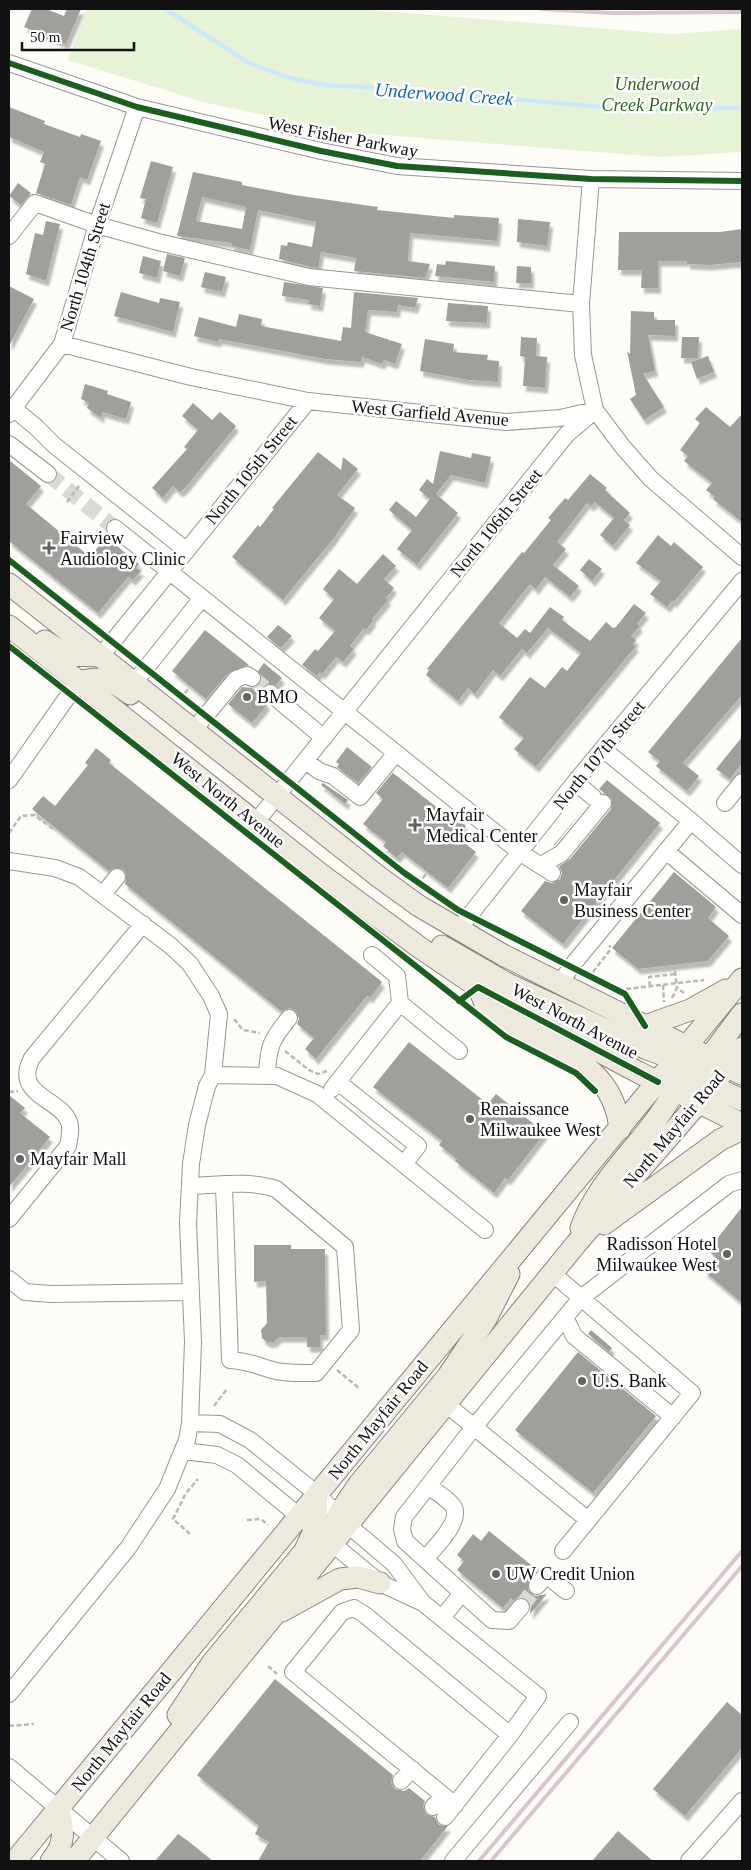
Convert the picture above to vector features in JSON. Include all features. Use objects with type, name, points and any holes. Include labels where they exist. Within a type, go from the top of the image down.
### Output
[{"type":"main road","name":"West North Avenue","points":[[9,584],[134,683],[199,723],[238,766],[379,877],[458,930],[566,975],[645,1026],[696,1073],[742,1124]]},
{"type":"main road","points":[[9,619],[32,631],[67,655],[101,656]]},
{"type":"main road","name":"West North Avenue","points":[[9,626],[373,915],[478,987],[696,1073]]},
{"type":"main road","points":[[78,682],[98,677],[119,686],[186,738],[238,766]]},
{"type":"main road","points":[[319,873],[366,894],[414,927],[508,984],[696,1073],[742,1100]]},
{"type":"main road","points":[[645,1026],[690,1010],[742,980]]},
{"type":"main road","name":"North Mayfair Road","points":[[343,1520],[446,1404],[576,1244],[696,1073],[742,980]]},
{"type":"main road","points":[[478,987],[489,1010],[504,1023],[572,1058],[599,1078],[613,1096],[620,1129]]},
{"type":"main road","points":[[696,1073],[742,1014]]},
{"type":"main road","name":"North Mayfair Road","points":[[16,1861],[527,1238],[620,1129],[696,1073],[742,1048]]},
{"type":"main road","points":[[576,1244],[720,1140],[742,1129]]},
{"type":"main road","points":[[74,1861],[332,1544],[332,1528],[343,1520],[359,1484],[448,1376],[486,1319],[527,1238]]},
{"type":"main road","points":[[160,1756],[177,1716],[212,1663],[304,1552],[315,1529],[317,1494]]},
{"type":"main road","points":[[275,1614],[324,1590],[340,1579],[358,1577],[380,1583]]},
{"type":"main road","points":[[51,1861],[63,1842],[64,1828],[58,1808]]},
{"type":"street","name":"West Fisher Parkway","points":[[9,63],[137,107],[322,151],[398,166],[591,179],[742,181]]},
{"type":"street","name":"North 104th Street","points":[[11,411],[62,344],[98,225],[137,107]]},
{"type":"street","points":[[591,179],[581,304],[583,355],[595,410],[651,480],[742,558]]},
{"type":"street","points":[[9,236],[35,204],[158,242],[310,277],[581,304]]},
{"type":"street","name":"West Garfield Avenue","points":[[62,344],[191,377],[308,401],[506,422],[560,418],[595,410]]},
{"type":"street","name":"North 105th Street","points":[[101,656],[308,401]]},
{"type":"street","name":"North 106th Street","points":[[256,822],[567,434],[595,410]]},
{"type":"street","points":[[11,411],[36,427],[54,445],[186,550]]},
{"type":"street","points":[[9,444],[48,474]]},
{"type":"street","points":[[115,528],[521,852],[546,869],[562,853],[598,800],[575,782]]},
{"type":"street","name":"North 107th Street","points":[[458,930],[575,782],[742,581]]},
{"type":"street","points":[[134,683],[202,598]]},
{"type":"street","points":[[199,723],[236,679],[247,675],[252,678]]},
{"type":"street","points":[[9,780],[78,682]]},
{"type":"street","points":[[270,693],[324,738]]},
{"type":"street","points":[[603,749],[742,865]]},
{"type":"street","points":[[306,761],[319,771],[333,776],[360,797],[396,753]]},
{"type":"street","points":[[725,803],[742,782]]},
{"type":"street","points":[[566,975],[691,822]]},
{"type":"street","points":[[666,851],[742,915]]},
{"type":"street","points":[[9,861],[55,868],[76,875],[103,894],[171,946],[190,964],[211,996],[219,1014],[213,1075],[207,1086],[197,1124],[190,1186],[188,1223],[194,1342],[190,1423],[183,1451],[167,1489],[128,1548],[9,1694]]},
{"type":"street","points":[[103,894],[117,877]]},
{"type":"street","points":[[9,1220],[68,1146],[70,1135],[70,1125],[66,1116],[32,1088],[28,1079],[27,1067],[32,1058],[142,924]]},
{"type":"street","points":[[324,1100],[400,1003],[397,976],[372,955]]},
{"type":"street","points":[[400,1003],[459,1051]]},
{"type":"street","points":[[267,1075],[268,1049],[273,1037],[289,1018]]},
{"type":"street","points":[[213,1075],[277,1076],[317,1094],[485,1230]]},
{"type":"street","points":[[338,1082],[418,1146],[404,1164]]},
{"type":"street","points":[[521,1607],[509,1621],[492,1620],[405,1541],[402,1528],[404,1517],[474,1427],[581,1298],[729,1184],[742,1180]]},
{"type":"street","points":[[190,1186],[224,1185],[262,1184],[276,1189],[345,1247],[351,1330],[316,1373],[272,1370],[250,1361],[230,1360],[224,1185]]},
{"type":"street","points":[[552,1274],[692,1393],[563,1551]]},
{"type":"street","points":[[9,1279],[25,1292],[51,1294],[191,1292]]},
{"type":"street","points":[[565,1317],[574,1336],[673,1416]]},
{"type":"street","points":[[446,1404],[588,1520]]},
{"type":"street","points":[[190,1423],[220,1424],[250,1440],[317,1494],[343,1520],[394,1564],[423,1603]]},
{"type":"street","points":[[183,1451],[217,1455],[237,1464],[380,1583],[423,1603],[538,1696],[510,1735],[444,1806],[412,1769],[293,1672],[342,1612],[354,1608],[365,1615],[510,1735]]},
{"type":"street","points":[[425,1559],[453,1525],[456,1516],[454,1507],[428,1486]]},
{"type":"street","points":[[537,1586],[546,1576],[566,1591]]},
{"type":"street","points":[[442,1618],[462,1593]]},
{"type":"street","points":[[453,1861],[570,1722]]},
{"type":"street","points":[[9,1767],[121,1861]]},
{"type":"street","points":[[401,1782],[412,1769]]},
{"type":"street","points":[[689,1861],[742,1800]]},
{"type":"path","points":[[68,502],[90,474]]},
{"type":"path","points":[[180,700],[190,687]]},
{"type":"path","points":[[175,692],[199,723]]},
{"type":"path","points":[[9,833],[21,816],[34,815],[54,829]]},
{"type":"path","points":[[417,885],[426,874]]},
{"type":"path","points":[[411,877],[417,885],[427,889]]},
{"type":"path","points":[[650,986],[649,977],[675,972],[677,988],[671,1000]]},
{"type":"path","points":[[566,975],[594,979]]},
{"type":"path","points":[[617,990],[625,992],[650,986],[707,980]]},
{"type":"path","points":[[663,985],[665,1006]]},
{"type":"path","points":[[677,988],[687,995]]},
{"type":"path","points":[[231,1014],[243,1030],[259,1032],[264,1035]]},
{"type":"path","points":[[279,1048],[309,1070],[318,1074],[332,1066]]},
{"type":"path","points":[[326,1361],[359,1388]]},
{"type":"path","points":[[214,1406],[228,1390]]},
{"type":"path","points":[[190,1534],[173,1519],[186,1493],[198,1479]]},
{"type":"path","points":[[247,1520],[261,1519],[271,1527]]},
{"type":"path","points":[[9,1726],[34,1724]]},
{"type":"green space","name":"Underwood Creek Parkway","points":[[86,9],[356,9],[671,34],[742,29],[742,152],[661,157],[345,132],[203,102],[68,60]]},
{"type":"building","points":[[32,9],[46,9],[64,16],[67,9],[81,9],[66,44],[24,27]]},
{"type":"building","points":[[9,107],[45,121],[44,124],[80,137],[81,134],[101,141],[87,180],[80,177],[71,205],[36,193],[45,164],[40,162],[44,152],[9,137]]},
{"type":"building","points":[[151,161],[173,167],[157,223],[141,218],[146,199],[140,198]]},
{"type":"building","points":[[193,172],[242,182],[242,185],[294,195],[378,207],[377,210],[454,218],[454,215],[499,218],[497,241],[410,233],[408,261],[430,264],[425,278],[354,271],[356,258],[321,252],[318,268],[279,259],[281,245],[287,246],[288,242],[312,247],[316,222],[258,210],[250,250],[231,246],[232,243],[177,236]],"holes":[[[202,197],[246,207],[242,229],[196,221]]]},
{"type":"building","points":[[18,183],[31,193],[21,205],[9,196]]},
{"type":"building","points":[[518,219],[550,222],[547,246],[517,242]]},
{"type":"building","points":[[46,221],[60,224],[46,281],[26,274],[35,233],[43,235]]},
{"type":"building","points":[[742,229],[742,262],[709,265],[687,264],[687,261],[658,261],[658,288],[641,288],[642,270],[618,270],[619,232],[720,232]]},
{"type":"building","points":[[167,254],[185,258],[180,276],[163,271]]},
{"type":"building","points":[[143,256],[161,261],[157,278],[139,273]]},
{"type":"building","points":[[446,261],[495,266],[494,282],[435,276],[437,264],[445,265]]},
{"type":"building","points":[[517,266],[531,267],[531,283],[516,283]]},
{"type":"building","points":[[205,272],[226,277],[222,292],[201,287]]},
{"type":"building","points":[[284,282],[323,288],[320,306],[308,304],[309,300],[282,296]]},
{"type":"building","points":[[9,286],[34,299],[9,346]]},
{"type":"building","points":[[121,292],[159,303],[160,298],[180,302],[173,332],[114,316]]},
{"type":"building","points":[[354,292],[418,298],[415,308],[398,305],[397,312],[368,310],[365,332],[402,344],[395,364],[384,360],[382,364],[362,357],[361,362],[325,359],[219,339],[218,342],[194,336],[199,317],[236,327],[239,314],[262,319],[261,326],[341,341],[343,327],[351,328]]},
{"type":"building","points":[[448,303],[488,306],[487,323],[446,321]]},
{"type":"building","points":[[631,311],[654,312],[654,320],[675,320],[675,336],[648,335],[655,371],[643,374],[664,407],[644,420],[630,399],[636,395],[627,351],[630,354]]},
{"type":"building","points":[[521,337],[537,338],[536,356],[547,357],[545,388],[523,386],[525,357],[520,356]]},
{"type":"building","points":[[682,337],[699,337],[698,358],[681,358]]},
{"type":"building","points":[[425,339],[454,344],[453,352],[488,355],[487,360],[499,361],[498,382],[469,380],[420,371]]},
{"type":"building","points":[[708,356],[714,372],[697,379],[691,362]]},
{"type":"building","points":[[85,384],[108,391],[107,394],[131,402],[126,419],[102,412],[101,418],[87,408],[89,403],[81,399]]},
{"type":"building","points":[[193,403],[212,420],[220,412],[236,426],[185,488],[180,492],[173,486],[163,498],[152,488],[187,449],[184,447],[198,430],[182,416]]},
{"type":"building","points":[[706,407],[730,427],[742,414],[742,522],[713,499],[715,497],[706,490],[712,483],[684,461],[688,456],[680,450],[700,423],[695,419]]},
{"type":"building","points":[[440,451],[471,458],[472,453],[491,457],[485,483],[451,475],[436,494],[458,513],[417,565],[397,549],[412,530],[389,510],[396,501],[416,517],[430,499],[419,490],[427,479],[433,484]]},
{"type":"building","points":[[318,452],[341,470],[343,457],[358,469],[337,495],[355,508],[333,539],[283,600],[232,557],[258,525],[260,527],[274,509],[272,508]]},
{"type":"building","points":[[9,460],[41,486],[26,504],[90,557],[106,537],[139,564],[136,568],[141,571],[133,580],[128,577],[98,613],[9,541]]},
{"type":"building","points":[[590,474],[607,488],[605,490],[630,513],[624,520],[630,525],[613,546],[600,535],[614,518],[595,502],[591,506],[587,503],[557,542],[566,549],[553,565],[579,586],[570,597],[545,577],[536,589],[530,584],[499,623],[517,638],[525,629],[530,633],[550,607],[564,617],[562,620],[590,641],[606,622],[613,628],[616,627],[634,604],[646,613],[637,624],[640,626],[631,636],[636,640],[633,644],[636,646],[536,767],[514,749],[524,738],[499,717],[530,677],[545,688],[562,667],[567,671],[581,653],[548,628],[527,653],[522,649],[500,676],[493,670],[475,694],[468,688],[458,701],[426,675],[429,670],[427,669],[522,552],[524,553],[551,520],[548,518],[565,498],[568,500]]},
{"type":"building","points":[[658,535],[671,546],[674,542],[703,567],[674,602],[672,601],[667,607],[650,594],[661,581],[636,563]]},
{"type":"building","points":[[383,554],[396,566],[384,579],[394,588],[386,598],[388,600],[372,619],[373,621],[366,630],[364,628],[350,646],[354,649],[343,662],[336,657],[322,674],[320,672],[317,676],[302,665],[315,649],[318,651],[335,631],[319,618],[334,599],[323,589],[339,569],[357,584]]},
{"type":"building","points":[[589,559],[602,569],[592,581],[580,570]]},
{"type":"building","points":[[278,625],[292,636],[281,648],[267,637]]},
{"type":"building","points":[[205,630],[249,665],[229,672],[206,699],[172,671]]},
{"type":"building","points":[[742,638],[742,695],[683,763],[699,776],[687,791],[656,766],[660,761],[648,752]]},
{"type":"building","name":"BMO","points":[[264,663],[282,678],[276,685],[267,684],[262,687],[261,696],[267,705],[252,723],[228,704],[242,687],[252,688],[260,684],[262,678],[258,671]]},
{"type":"building","points":[[742,737],[742,763],[730,779],[716,769]]},
{"type":"building","points":[[347,747],[372,767],[358,783],[337,767],[339,764],[336,762]]},
{"type":"building","points":[[96,748],[111,760],[109,763],[382,982],[370,998],[367,996],[316,1059],[305,1049],[314,1038],[297,1024],[299,1019],[296,1011],[290,1008],[281,1011],[125,884],[126,874],[123,869],[114,868],[109,871],[32,809],[43,796],[55,806],[88,765],[85,763]]},
{"type":"building","name":"Mayfair Medical Center","points":[[395,770],[393,773],[448,816],[450,813],[466,826],[457,837],[476,852],[448,888],[402,852],[397,858],[383,846],[386,842],[363,824],[383,799],[376,793]]},
{"type":"building","points":[[607,780],[660,823],[563,944],[521,911],[545,881],[552,883],[560,879],[562,873],[559,866],[570,859],[611,809],[612,799],[599,789]]},
{"type":"building","points":[[323,783],[348,800],[345,804],[321,785]]},
{"type":"building","points":[[587,805],[555,845],[553,846]]},
{"type":"building","points":[[674,872],[716,907],[708,918],[729,936],[708,961],[638,969],[612,948]]},
{"type":"building","name":"Renaissance Milwaukee West","points":[[409,1042],[488,1104],[496,1094],[545,1133],[508,1180],[505,1178],[494,1193],[455,1161],[457,1159],[439,1145],[442,1141],[373,1087]]},
{"type":"building","name":"Mayfair Mall","points":[[9,1095],[25,1108],[20,1113],[50,1137],[9,1187]]},
{"type":"building","name":"Radisson Hotel Milwaukee West","points":[[742,1207],[742,1303],[704,1271],[715,1257],[710,1252],[715,1245],[713,1244]]},
{"type":"building","points":[[254,1245],[291,1245],[291,1249],[325,1249],[326,1335],[320,1335],[320,1347],[307,1347],[307,1337],[279,1337],[274,1342],[267,1342],[262,1338],[261,1330],[267,1323],[266,1281],[254,1282]]},
{"type":"building","points":[[591,1330],[612,1348],[609,1352],[588,1334]]},
{"type":"building","points":[[578,1352],[656,1416],[593,1493],[515,1430]]},
{"type":"building","name":"UW Credit Union","points":[[489,1531],[535,1568],[527,1577],[529,1580],[528,1590],[535,1596],[547,1594],[530,1614],[531,1604],[527,1599],[518,1597],[513,1601],[511,1598],[503,1608],[457,1570],[464,1561],[457,1555],[473,1534],[481,1541]]},
{"type":"building","points":[[275,1679],[393,1775],[391,1784],[395,1789],[404,1791],[409,1788],[425,1801],[423,1806],[426,1814],[435,1817],[439,1825],[448,1826],[420,1861],[258,1861],[269,1842],[255,1834],[259,1826],[197,1775]]},
{"type":"building","points":[[727,1702],[742,1715],[742,1748],[685,1816],[653,1789]]},
{"type":"building","points":[[618,1831],[653,1861],[592,1861]]},
{"type":"building","points":[[178,1834],[188,1841],[213,1861],[155,1861]]},
{"type":"waterway","name":"Underwood Creek","points":[[165,9],[249,63],[290,78],[325,85],[398,89],[626,109],[742,108]]},
{"type":"tunnel","points":[[48,474],[115,528]]},
{"type":"tunnel","points":[[252,678],[270,693]]},
{"type":"tunnel","points":[[521,1607],[537,1586]]},
{"type":"railway","points":[[541,9],[613,13],[742,12]]},
{"type":"railway","points":[[479,1861],[742,1551]]},
{"type":"railway","points":[[491,1861],[742,1566]]},
{"type":"cycle path","points":[[9,63],[137,107],[321,151],[397,166],[591,179],[742,181]]},
{"type":"cycle path","points":[[9,560],[403,872],[458,910],[625,994],[645,1026]]},
{"type":"cycle path","points":[[9,646],[506,1037],[576,1073],[595,1091]]},
{"type":"cycle path","points":[[459,1001],[478,987],[658,1082]]},
{"type":"place","name":"Fairview Audiology Clinic","points":[[49,548]]},
{"type":"place","name":"BMO","points":[[247,697]]},
{"type":"place","name":"Mayfair Medical Center","points":[[415,825]]},
{"type":"place","name":"Mayfair Business Center","points":[[564,900]]},
{"type":"place","name":"Renaissance Milwaukee West","points":[[470,1119]]},
{"type":"place","name":"Mayfair Mall","points":[[20,1159]]},
{"type":"place","name":"Radisson Hotel Milwaukee West","points":[[727,1254]]},
{"type":"place","name":"U.S. Bank","points":[[582,1381]]},
{"type":"place","name":"UW Credit Union","points":[[496,1574]]}]
